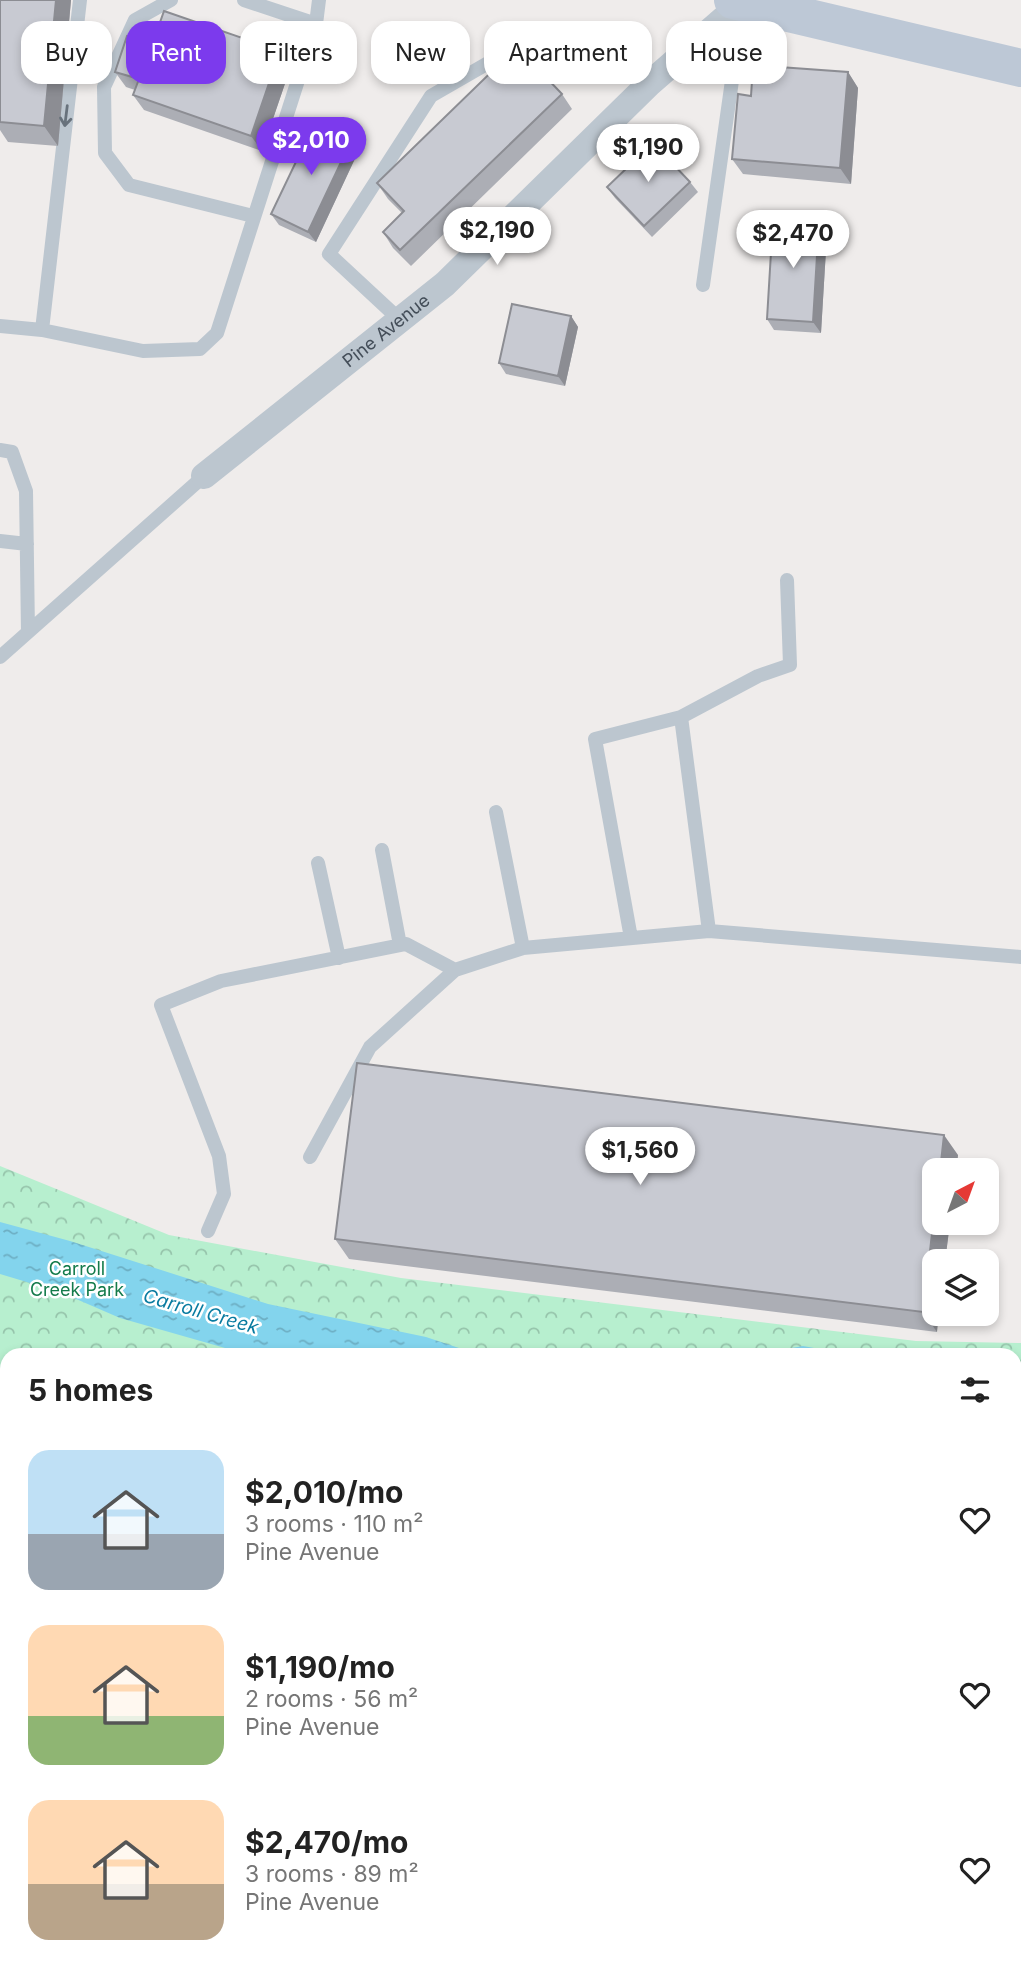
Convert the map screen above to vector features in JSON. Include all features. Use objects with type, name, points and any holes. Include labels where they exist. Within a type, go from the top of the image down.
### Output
[{"type":"main road","points":[[761,3],[1021,68]]},
{"type":"street","name":"Pine Avenue","points":[[652,82],[761,3]]},
{"type":"street","name":"Pine Avenue","points":[[204,476],[445,285],[649,84]]},
{"type":"lane","points":[[42,330],[80,0]]},
{"type":"lane","points":[[172,0],[135,20],[104,87],[105,153],[129,185],[253,216]]},
{"type":"lane","points":[[244,0],[307,21]]},
{"type":"lane","points":[[316,21],[319,0]]},
{"type":"lane","points":[[703,285],[761,3]]},
{"type":"lane","points":[[400,320],[330,254],[431,96],[484,65]]},
{"type":"lane","points":[[0,326],[42,330],[143,351],[200,349],[217,333],[296,84]]},
{"type":"lane","points":[[0,450],[12,452],[26,491],[28,632]]},
{"type":"lane","points":[[0,657],[204,476]]},
{"type":"lane","points":[[0,541],[27,544]]},
{"type":"lane","points":[[631,938],[595,739],[681,717],[758,676],[790,665],[787,580]]},
{"type":"lane","points":[[681,717],[709,931]]},
{"type":"lane","points":[[496,812],[523,948]]},
{"type":"lane","points":[[382,850],[400,945]]},
{"type":"lane","points":[[318,863],[339,958]]},
{"type":"lane","points":[[310,1157],[370,1047],[455,970],[523,948],[709,931],[1021,957]]},
{"type":"lane","points":[[208,1231],[224,1194],[219,1156],[161,1005],[222,981],[406,944],[455,970]]},
{"type":"green space","name":"Carroll Creek Park","points":[[0,1166],[169,1235],[401,1278],[916,1341],[1021,1343],[1021,1348],[0,1348]]},
{"type":"water","name":"Carroll Creek","points":[[0,1222],[70,1241],[268,1304],[426,1337],[459,1348],[225,1348],[120,1318],[60,1292],[0,1274]]},
{"type":"building","points":[[0,0],[56,0],[54,21],[21,21],[21,84],[48,84],[44,126],[0,122]]},
{"type":"building","points":[[164,11],[193,21],[160,21]]},
{"type":"building","points":[[226,32],[240,37],[240,84],[269,84],[251,136],[133,95],[137,84],[226,84]]},
{"type":"building","points":[[126,39],[126,75],[115,72]]},
{"type":"building","points":[[787,68],[848,72],[840,168],[732,159],[738,94],[751,96],[752,84],[787,84]]},
{"type":"building","points":[[484,79],[484,84],[552,84],[562,94],[400,250],[383,232],[404,211],[377,183]]},
{"type":"building","points":[[315,122],[352,139],[308,232],[271,214]]},
{"type":"building","points":[[653,143],[690,182],[644,226],[607,187]]},
{"type":"building","points":[[773,219],[819,222],[813,322],[767,319]]},
{"type":"building","points":[[512,304],[571,316],[558,376],[499,363]]},
{"type":"building","points":[[357,1063],[944,1135],[941,1158],[922,1158],[922,1236],[932,1236],[930,1249],[922,1249],[922,1312],[335,1239]]}]
